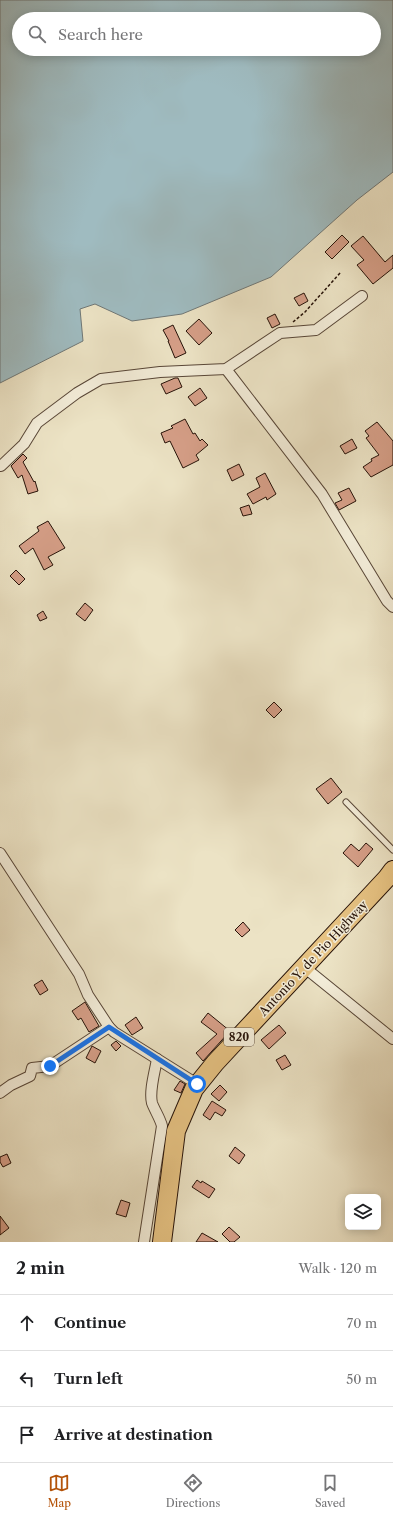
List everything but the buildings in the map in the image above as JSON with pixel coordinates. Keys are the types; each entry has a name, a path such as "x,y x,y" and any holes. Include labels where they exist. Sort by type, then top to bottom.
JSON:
{"highway":[{"name":"Antonio Y. de Pio Highway","path":"162,1242 176,1131 197,1084 393,870"}],"street":[{"path":"0,466 24,444 38,423 77,393 101,379 160,372 226,369 280,333 316,330 362,296"},
{"path":"226,369 322,494 387,601 393,607"},
{"path":"0,853 78,974 88,995 109,1027 197,1084"},
{"path":"304,967 393,1039"},
{"path":"0,1092 30,1076 32,1068 50,1066 109,1027"},
{"path":"144,1242 162,1126 161,1120 152,1102 152,1086 157,1059"}],"lane":[{"path":"346,802 393,850"}],"path":[{"path":"280,333 305,312 340,272"}],"water":[{"path":"0,0 393,0 393,172 357,200 271,277 182,314 132,321 95,304 80,309 83,341 0,383"}],"route":[{"path":"50,1066 109,1027 114,1032 197,1084"}]}
